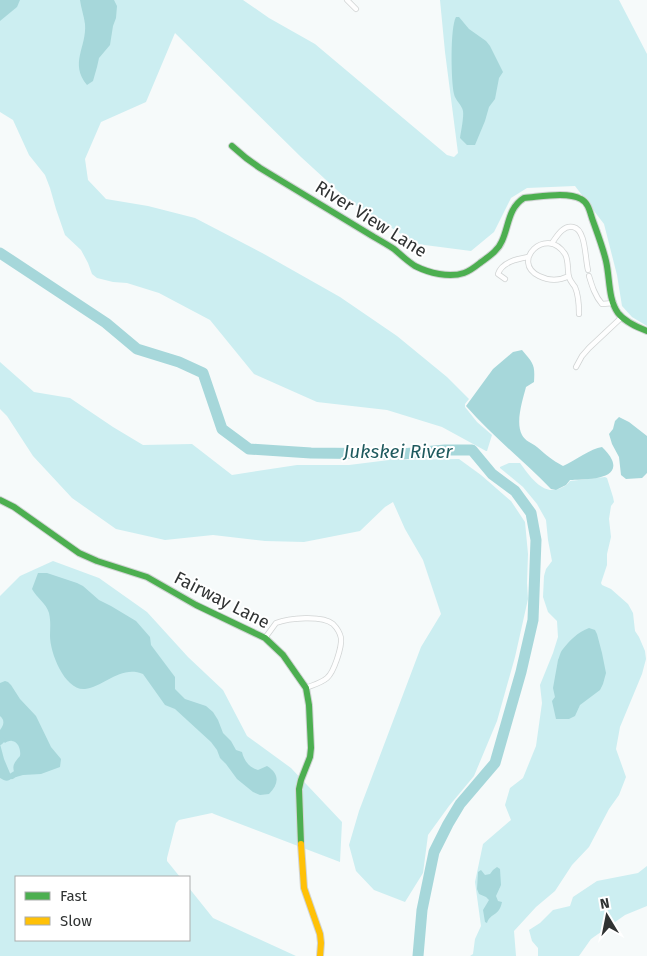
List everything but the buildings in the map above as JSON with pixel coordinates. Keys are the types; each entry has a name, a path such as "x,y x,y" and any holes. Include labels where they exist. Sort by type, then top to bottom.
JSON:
{"street":[{"path":"347,0 356,9"},
{"name":"River View Lane","path":"232,146 255,164 387,244 416,266 427,271 446,274 467,272 498,248 504,237 514,206 520,200 524,198 562,196 578,197 588,206 601,239 614,303 622,317"},
{"path":"552,243 564,229 570,226 576,227 583,238 588,270"},
{"path":"505,279 498,274 499,269 508,263 528,257 537,246 552,243 566,256 569,276 578,294 579,314"},
{"path":"528,257 529,268 537,276 552,280 569,276"},
{"path":"589,276 593,289 602,304 614,303"},
{"path":"576,367 589,348 622,317 647,331"},
{"name":"Fairway Lane","path":"0,500 14,507 79,553 97,561 141,575 196,605 265,638 283,655 306,688 309,705 311,748 299,790 303,879 307,899 322,943 320,956"},
{"path":"265,638 276,622 302,618 323,620 337,628 341,638 340,646 331,673 323,680 306,688"}],"shaded area":[{"path":"0,0 243,0 269,18 315,44 447,155 454,157 458,153 440,0 619,0 647,54 647,326 632,317 622,306 617,275 604,224 575,186 527,188 511,198 494,232 471,251 417,244 349,201 301,157 175,33 146,102 101,122 85,159 88,180 106,199 148,206 195,218 340,297 397,336 447,377 469,399 465,407 477,422 492,435 486,451 442,427 387,410 317,402 254,374 210,320 159,293 127,283 97,278 92,274 81,250 65,235 45,175 29,155 13,120 0,112"},
{"path":"0,0 20,0 17,7 0,21"},
{"path":"80,0 114,0 117,6 110,45 99,58 93,81 87,85 79,69 85,32"},
{"path":"456,17 459,17 469,29 486,41 503,72 499,78 495,99 489,107 475,145 467,145 460,138 463,111 454,94 452,67 452,42"},
{"path":"522,350 533,365 534,372 534,382 526,387 520,411 519,424 523,437 563,466 602,447 612,460 613,467 611,472 599,478 570,480 566,485 556,490 551,489 486,428 466,406 493,369 513,352"},
{"path":"0,362 34,392 70,398 143,445 192,444 232,475 297,465 349,465 389,460 459,459 511,501 525,522 528,554 528,599 515,657 497,721 474,776 428,835 423,873 405,902 374,890 356,871 349,845 359,811 421,647 441,614 423,560 405,529 393,502 385,507 360,531 304,542 265,541 213,535 165,540 116,529 72,498 33,456 7,416 0,409"},
{"path":"619,417 647,436 647,473 642,478 626,479 621,475 619,457 609,434"},
{"path":"509,463 520,463 537,483 548,490 561,488 570,481 607,478 614,502 611,506 609,519 611,537 607,554 607,565 601,583 628,604 633,613 635,631 645,651 646,659 642,674 620,727 616,749 626,777 619,795 609,809 589,847 572,865 555,891 536,907 514,931 516,956 470,956 473,954 475,939 481,926 475,882 483,844 511,820 505,805 510,788 523,778 536,746 542,703 540,685 558,637 557,621 548,612 543,597 544,576 546,569 552,561 546,520 537,504 523,487 500,468"},
{"path":"53,561 99,578 147,612 188,657 223,690 247,736 291,768 342,822 340,862 212,813 179,820 176,823 167,861 179,876 15,876 15,941 190,941 190,889 213,918 296,956 0,956 0,596 20,576"},
{"path":"38,573 47,573 77,583 99,600 136,621 150,637 151,645 175,677 175,689 185,699 206,706 213,712 223,733 236,750 242,752 250,766 258,770 267,766 274,772 277,779 275,787 269,794 260,795 253,792 237,779 220,758 211,742 175,709 165,705 143,674 127,672 85,689 71,684 60,670 53,652 48,609 32,589"},
{"path":"589,628 595,630 602,653 606,673 603,684 600,690 580,705 575,716 569,719 556,719 552,701 555,697 553,688 560,654 574,637"},
{"path":"5,681 11,685 20,699 36,716 51,747 61,759 60,767 41,774 16,777 13,766 20,756 19,747 11,741 5,743 0,738 3,719 0,716 0,683"},
{"path":"0,744 12,778 8,781 0,778"},
{"path":"647,866 647,906 625,915 591,939 579,956 538,956 538,948 532,941 529,930 540,923 553,910 570,906 573,897 597,881 638,873"},
{"path":"497,867 500,869 501,885 496,896 498,901 502,902 499,910 487,923 485,922 483,910 489,900 479,894 477,889 478,872 481,870 485,875 490,874"}],"waterway":[{"name":"Jukskei River","path":"0,253 106,323 137,349 179,362 203,373 222,429 249,449 311,453 402,454 445,450 472,450 492,474 515,491 531,513 536,540 533,620 521,672 495,763 460,804 434,852 422,910 418,956"}],"traffic: fast":[{"path":"232,146 260,168 392,248 415,266 439,274 452,275 466,272 498,248 512,212 524,198 568,195 581,199 589,208 602,246 612,301 618,313 624,319 647,331"},
{"path":"0,500 14,507 79,553 97,561 147,577 196,605 265,638 283,655 306,688 309,705 310,757 299,789 301,844"}],"traffic: slow":[{"path":"301,844 304,888 320,934 320,956"}]}
